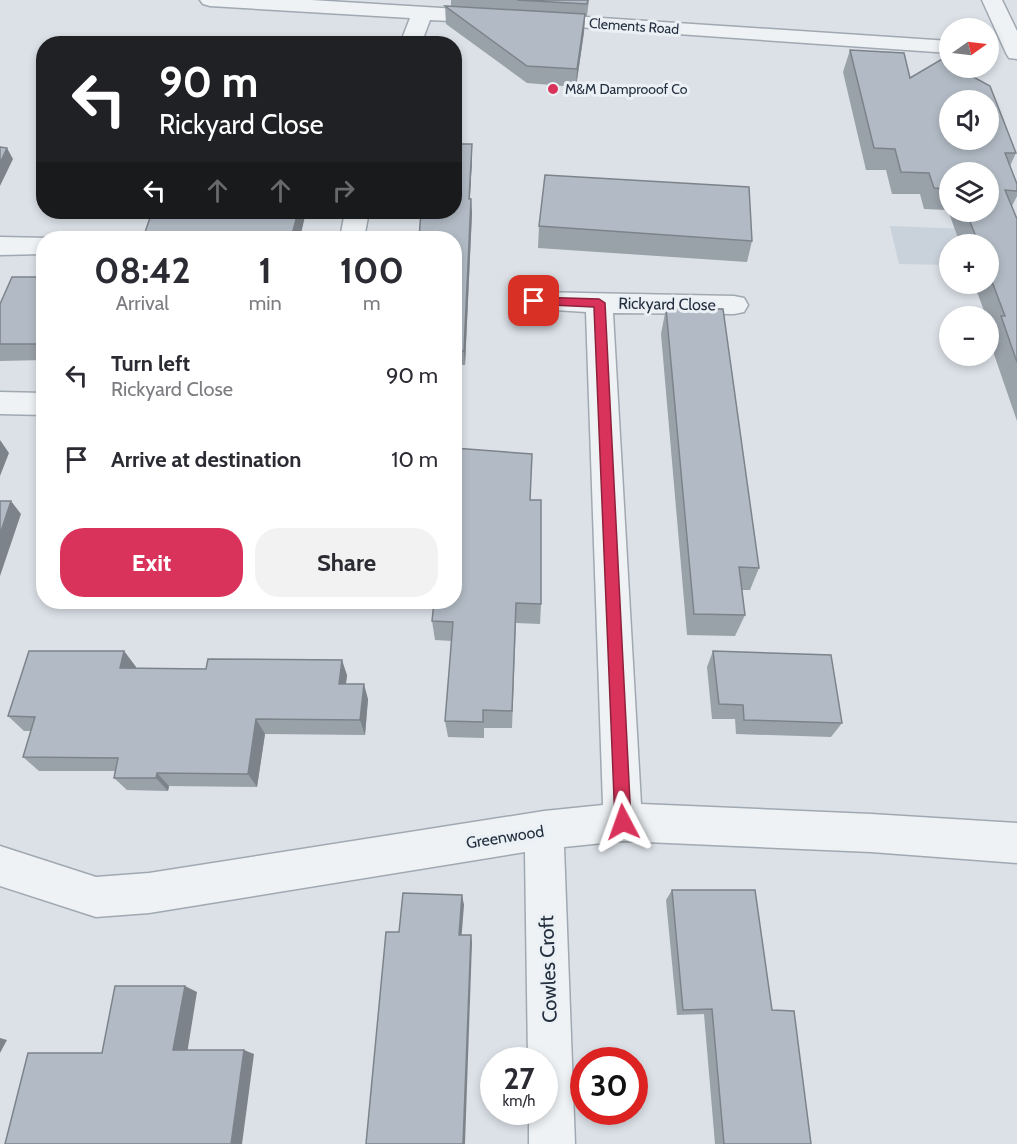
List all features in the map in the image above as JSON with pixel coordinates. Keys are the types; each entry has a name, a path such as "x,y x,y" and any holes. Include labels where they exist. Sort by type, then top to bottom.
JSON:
{"street":[{"name":"Clements Road","path":"210,0 259,1 939,46"},
{"path":"992,0 1017,52 999,51"},
{"path":"413,36 422,13"},
{"path":"0,246 36,245"},
{"name":"Rickyard Close","path":"534,301 734,305"},
{"name":"Rickyard Close","path":"599,303 616,722 623,822"},
{"path":"0,403 36,404"},
{"name":"Greenwood","path":"0,866 96,897 149,893 544,830 623,822 871,833 1017,843"},
{"name":"Cowles Croft","path":"544,830 552,1144"}],"shaded area":[{"path":"890,226 967,229 974,234 939,234 939,265 899,264"}],"building":[{"path":"517,0 588,0 587,4"},
{"path":"445,6 585,14 577,69 527,66"},
{"path":"850,50 904,53 910,78 939,61 939,78 975,78 990,86 992,90 939,90 939,150 999,150 999,109 1016,153 1005,153 1017,184 1017,191 1005,190 1017,219 1017,362 1001,316 1005,316 997,294 999,294 999,234 975,234 970,222 999,222 999,162 939,162 939,188 934,188 929,173 901,172 895,149 874,148"},
{"path":"462,144 472,144 464,351 462,351 462,231 420,231 420,219 462,219"},
{"path":"0,147 7,148 0,163"},
{"path":"545,175 749,187 752,241 539,226"},
{"path":"150,219 296,219 293,231 145,231"},
{"path":"12,277 36,277 36,344 0,344 0,304"},
{"path":"666,308 723,309 759,568 739,567 745,615 694,614"},
{"path":"462,449 532,454 530,500 541,500 541,604 516,603 512,711 483,710 483,722 445,721 453,622 432,621 433,609 462,609"},
{"path":"0,501 11,501 0,534"},
{"path":"29,651 124,651 120,668 206,669 208,659 342,660 339,684 364,684 360,720 256,719 248,774 157,773 156,778 114,778 118,758 23,757 35,717 8,716"},
{"path":"713,651 831,655 842,723 744,720 743,705 719,704"},
{"path":"672,890 755,890 772,1010 794,1011 811,1144 724,1144 712,1009 683,1010"},
{"path":"403,893 462,895 459,935 471,935 463,1144 366,1144 386,932 399,932"},
{"path":"115,986 185,986 173,1050 244,1050 231,1144 5,1144 28,1053 102,1053"}],"place":[{"name":"M&M Damprooof Co","path":"553,89"}],"route":[{"path":"534,301 599,303 617,734 623,822"}]}
